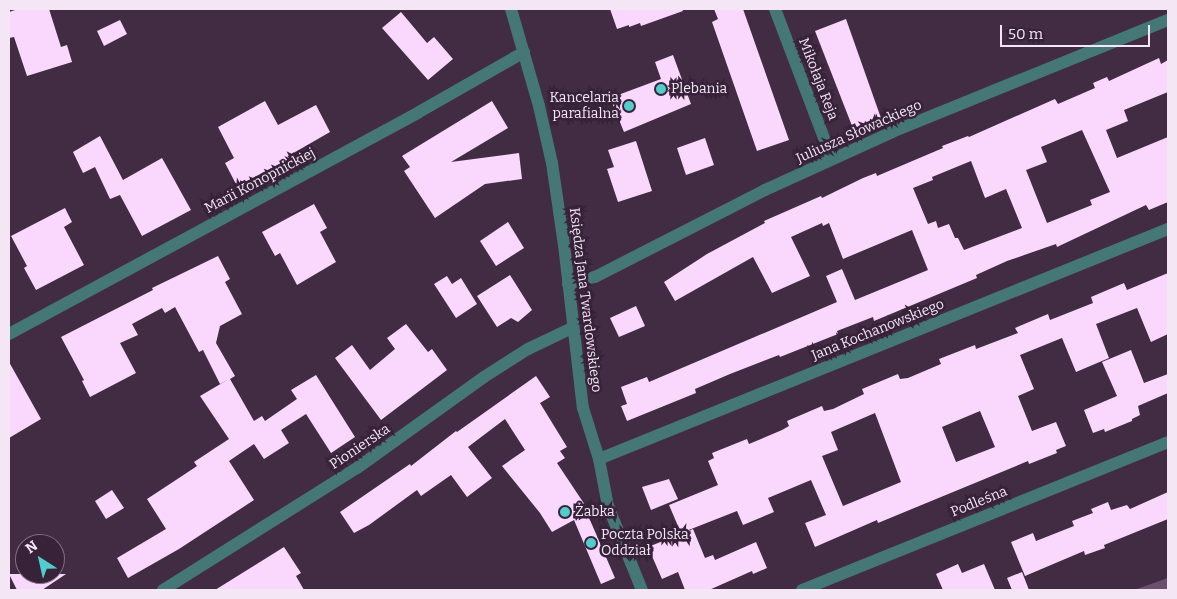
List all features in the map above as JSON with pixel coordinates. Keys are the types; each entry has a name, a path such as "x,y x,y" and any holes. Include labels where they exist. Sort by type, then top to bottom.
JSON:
{"street":[{"name":"Księdza Jana Twardowskiego","path":"511,9 524,52 552,164 583,408 599,459 608,506 642,590"},
{"name":"Mikołaja Reja","path":"775,9 832,159"},
{"name":"Juliusza Słowackiego","path":"568,284 595,277 696,224 832,159 1168,20"},
{"name":"Marii Konopnickiej","path":"9,334 419,112 524,52"},
{"name":"Jana Kochanowskiego","path":"599,459 1168,229"},
{"name":"Pionierska","path":"163,590 357,468 513,358 572,328"},
{"name":"Podleśna","path":"802,590 1168,442"}],"shaded area":[{"path":"1168,578 1168,590 1134,590"}],"building":[{"path":"18,9 49,9 61,47 67,45 72,62 27,76 14,37 9,38 9,12"},
{"path":"610,9 682,9 683,11 641,26 640,23 617,29"},
{"path":"714,9 743,9 789,140 757,151 712,22 718,19"},
{"path":"401,12 427,43 434,37 453,59 428,80 382,28"},
{"path":"846,19 882,121 854,131 815,31"},
{"path":"120,20 127,34 104,46 97,31"},
{"name":"Plebania","path":"673,55 691,104 624,132 610,98 661,79 655,62"},
{"path":"1159,58 1161,64 1168,60 1168,92 1124,110 1128,121 1106,130 1117,158 1168,137 1168,202 1149,210 1146,205 1057,247 1056,244 1007,261 976,275 977,278 874,321 873,317 837,331 838,334 730,374 695,389 696,393 627,421 621,406 627,404 621,387 647,377 649,382 837,302 826,276 842,269 855,300 928,270 912,230 843,259 829,223 823,226 822,223 791,237 810,276 772,293 753,257 675,301 664,282 707,254 765,223 764,221 821,196 822,198 863,178 876,173 877,176 943,148 942,146 969,137 1055,99 1058,104 1095,88 1093,83 1107,77 1109,81","holes":["1082,130 1110,192 1090,200 1092,205 1047,223 1026,170 1047,162 1041,147","971,161 985,198 1006,189 1022,228 964,250 958,238 955,238 949,224 938,228 936,221 928,224 913,188 933,180 932,177"]},
{"path":"265,101 278,125 316,105 330,132 290,155 291,158 237,186 225,163 234,158 218,127"},
{"path":"492,101 508,128 451,162 519,153 522,179 485,184 435,218 404,171 410,167 402,156"},
{"path":"100,136 123,180 162,158 191,210 142,236 120,195 110,199 95,167 83,173 73,152"},
{"path":"705,138 714,165 686,175 677,148"},
{"path":"636,141 652,191 618,202 607,169 614,167 608,150"},
{"path":"314,204 327,228 320,232 336,262 297,285 280,253 275,256 262,232"},
{"path":"65,208 72,222 64,227 84,265 36,290 24,268 27,266 11,236"},
{"path":"508,222 524,248 496,266 480,241"},
{"path":"218,256 230,279 225,282 242,314 220,326 216,343 235,376 230,379 254,421 262,416 265,421 297,399 291,390 316,375 355,437 331,453 306,414 281,430 289,443 264,459 254,444 229,461 254,500 179,549 128,578 117,558 166,529 147,499 197,466 194,462 229,439 200,396 229,379 220,384 203,350 199,352 175,307 165,313 162,308 132,324 138,335 120,343 136,373 90,397 82,381 84,380 61,337 153,290 152,288"},
{"path":"1168,273 1168,334 1151,342 1137,308 1096,324 1109,358 1076,372 1062,338 1020,355 1034,389 1018,396 1032,431 1056,422 1066,446 1056,450 1057,453 1029,464 1028,461 878,523 877,520 815,547 805,523 826,515 811,480 768,498 774,512 743,525 737,511 681,533 669,505 718,485 708,461 714,458 712,453 747,439 749,444 782,430 789,426 787,421 822,406 824,411 833,409 864,394 862,389 898,374 900,379 908,378 941,364 939,359 975,345 976,349 1018,333 1015,328 1048,314 1050,320 1093,303 1091,297 1124,283 1127,290","holes":["980,411 995,447 956,462 942,427","875,413 901,482 843,506 822,456 838,450 831,432"]},
{"path":"510,275 532,310 518,322 511,318 497,327 477,296"},
{"path":"447,276 452,284 461,278 477,304 456,318 434,284"},
{"path":"636,306 645,326 619,337 610,318"},
{"path":"406,324 428,352 432,349 447,370 381,420 335,358 352,345 370,370 395,349 387,338"},
{"path":"1131,350 1144,383 1168,374 1168,393 1138,406 1140,415 1132,419 1132,421 1105,432 1104,429 1093,433 1084,410 1117,396 1102,362"},
{"path":"9,362 41,419 9,438"},
{"path":"536,376 550,397 540,403 567,447 560,451 565,458 557,463 589,511 587,513 615,578 601,584 574,520 552,532 540,513 502,466 525,450 505,419 468,447 492,478 467,497 451,475 421,496 417,490 369,525 354,533 340,512 410,464 411,466 456,431"},
{"path":"669,479 678,499 651,510 642,487"},
{"path":"112,490 124,508 106,519 95,501"},
{"path":"1168,492 1168,519 1104,545 1105,548 1085,555 1084,551 1025,576 1011,542 1033,533 1036,541 1074,526 1072,521 1093,513 1091,509 1108,502 1111,510 1127,505 1130,509"},
{"path":"693,529 705,558 713,555 715,560 756,542 767,568 753,574 752,571 709,590 685,590 678,572 662,579 648,547"},
{"path":"284,547 301,573 296,576 304,590 215,590"},
{"path":"958,564 962,573 984,564 995,590 943,590 936,574"},
{"path":"1022,572 1029,590 1012,590 1007,578"},
{"path":"9,574 15,574 15,584 51,584 42,590 17,590"}],"place":[{"name":"Plebania","path":"661,89"},
{"name":"Kancelaria parafialna","path":"629,106"},
{"name":"Żabka","path":"565,512"},
{"name":"Poczta Polska Oddział","path":"591,543"}]}
